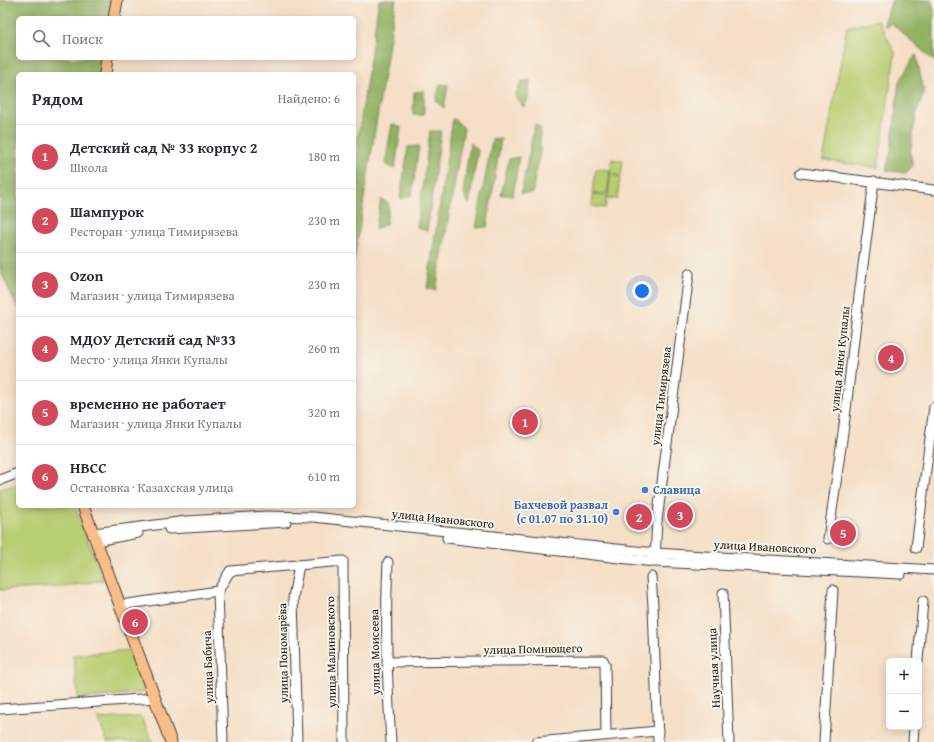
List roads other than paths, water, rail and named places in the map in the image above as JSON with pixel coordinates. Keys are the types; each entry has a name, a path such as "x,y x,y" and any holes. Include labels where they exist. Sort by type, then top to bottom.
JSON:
{"main road":[{"path":"114,16 117,0"},
{"path":"105,72 108,60"},
{"path":"84,508 171,742"}],"street":[{"path":"801,173 934,190"},
{"name":"улица Янки Купалы","path":"828,540 846,418 859,296 874,182"},
{"name":"улица Тимирязева","path":"655,558 657,521 689,274"},
{"path":"916,548 934,407"},
{"path":"0,480 16,474"},
{"name":"улица Ивановского","path":"95,537 105,538 162,529 314,522 655,558 934,575"},
{"name":"улица Ивановского","path":"655,558 934,570"},
{"name":"улица Малиновского","path":"299,565 343,561 344,742"},
{"name":"улица Моисеева","path":"388,562 387,662 391,742"},
{"path":"121,605 218,591 230,571 299,565"},
{"name":"улица Пономарёва","path":"297,742 293,598 299,565"},
{"path":"650,577 653,606 658,742"},
{"path":"824,742 833,590"},
{"name":"улица Бабича","path":"218,591 223,742"},
{"name":"Научная улица","path":"723,593 729,742"},
{"path":"918,658 922,601"},
{"name":"улица Помнющего","path":"387,662 603,660 605,664 606,735"},
{"path":"0,709 155,698"},
{"path":"913,742 914,730"},
{"path":"536,742 658,731"}],"place":[{"name":"МДОУ Детский сад №33","path":"891,358"},
{"name":"Детский сад № 33 корпус 2","path":"525,422"},
{"name":"Славица","path":"645,490"},
{"name":"Бахчевой развал (с 01.07 по 31.10)","path":"616,512"},
{"name":"Ozon","path":"680,515"},
{"name":"Шампурок","path":"639,517"},
{"name":"временно не работает","path":"843,533"},
{"name":"НВСС","path":"135,622"}]}
